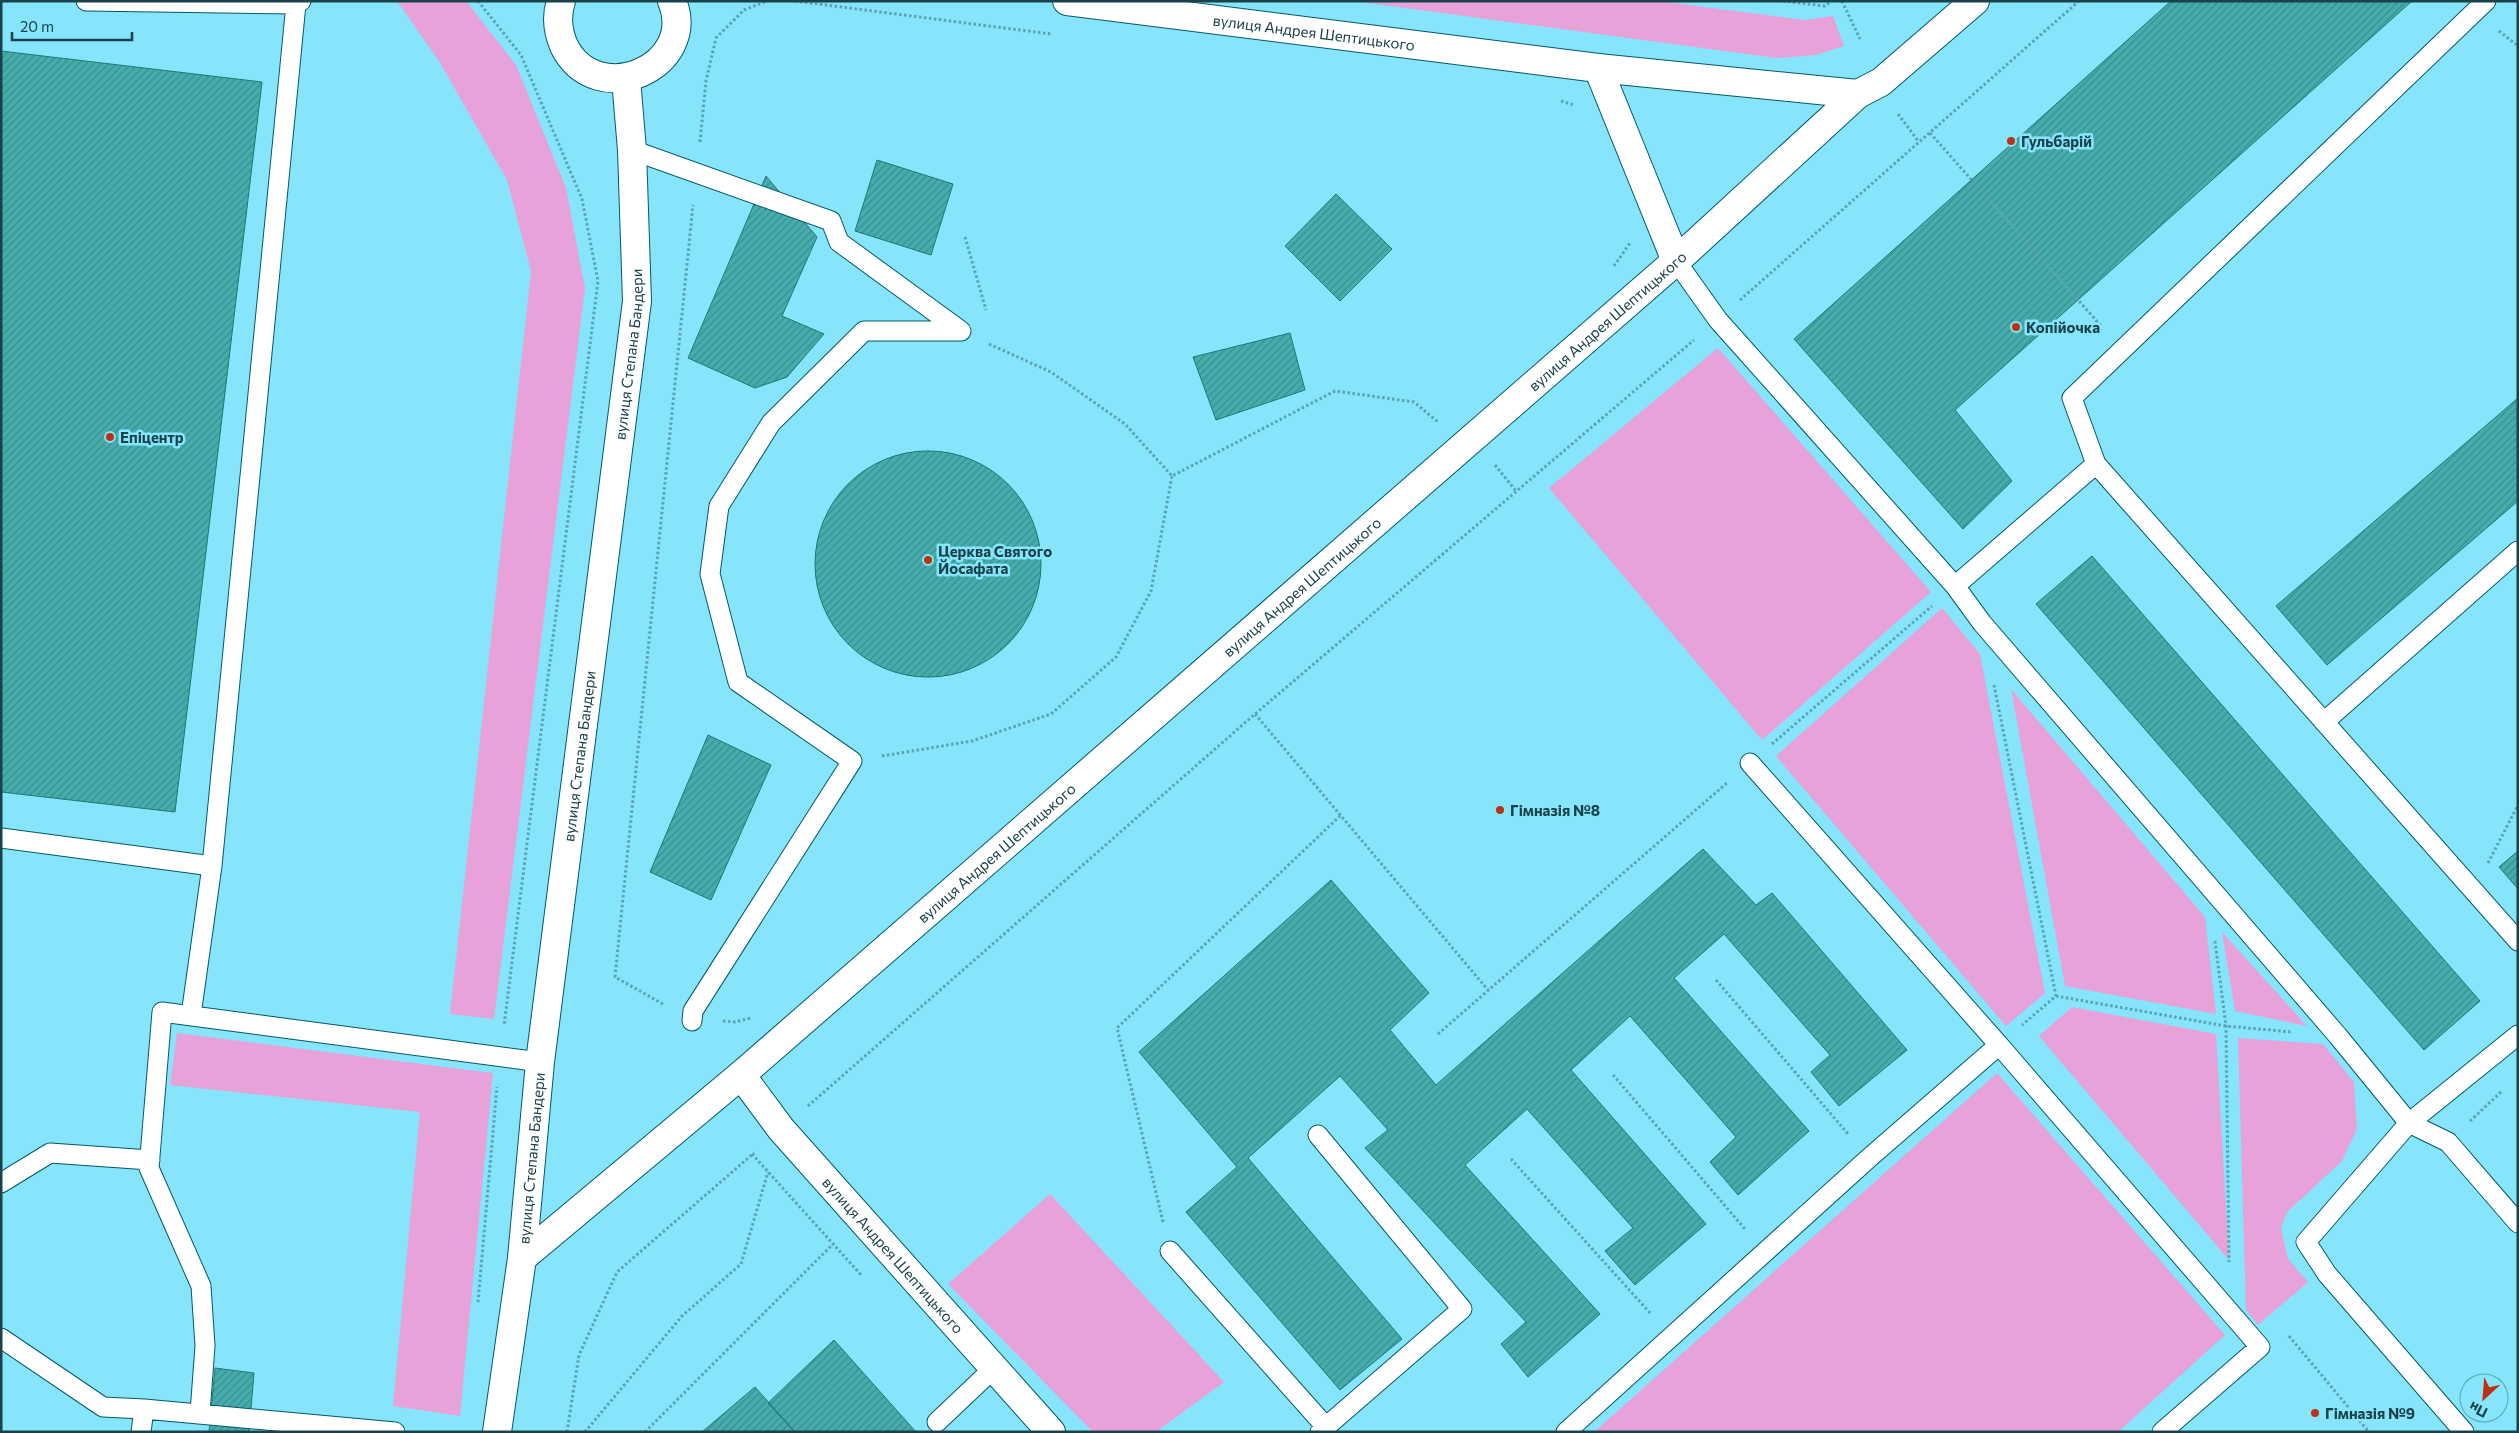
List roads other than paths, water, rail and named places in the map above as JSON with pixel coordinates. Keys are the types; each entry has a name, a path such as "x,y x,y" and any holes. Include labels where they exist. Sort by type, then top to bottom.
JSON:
{"street":[{"path":"562,1 558,24 562,40 569,55 580,66 594,74 609,79 626,79 644,72 660,61 671,45 676,26 672,1"},
{"name":"вулиця Андрея Шептицького","path":"522,1258 740,1075 1676,261 1858,94 1881,82 1975,1"},
{"name":"вулиця Андрея Шептицького","path":"1083,2 1598,68 1858,94"},
{"path":"1598,68 1676,261"},
{"name":"вулиця Степана Бандери","path":"497,1432 522,1258 540,1062 637,301 632,150 626,79"},
{"name":"вулиця Андрея Шептицького","path":"740,1075 781,1130 1050,1432"}],"lane":[{"path":"86,1 299,2 212,866 190,1015"},
{"path":"2486,1 2072,398 2096,464 2518,941"},
{"path":"632,150 831,221 840,242 961,331 864,331 771,423 719,506 710,574 738,682 852,761 693,1011 692,1021"},
{"path":"1676,261 1718,320 1955,586 1982,623 2338,1036 2409,1123 2448,1142 2518,1223"},
{"path":"1955,586 2096,464"},
{"path":"2324,722 2518,551"},
{"path":"1750,764 1999,1045 2260,1347 2162,1432"},
{"path":"1,838 212,866"},
{"path":"200,1413 204,1346 201,1286 149,1168 162,1012 540,1062"},
{"path":"2464,1432 2327,1274 2306,1242 2409,1123 2518,1035"},
{"path":"1566,1432 1869,1158 1999,1045"},
{"path":"1170,1251 1323,1429 1462,1309 1318,1135"},
{"path":"1,1183 50,1153 150,1160"},
{"path":"1,1338 103,1407 200,1413 395,1432"},
{"path":"937,1422 993,1369"},
{"path":"141,1432 144,1409"}],"place":[{"name":"Гульбарій","path":"2011,141"},
{"name":"Копійочка","path":"2016,327"},
{"name":"Епіцентр","path":"110,437"},
{"name":"Церква Святого Йосафата","path":"928,560"},
{"name":"Гімназія №8","path":"1500,810"},
{"name":"Гімназія №9","path":"2315,1413"}]}
